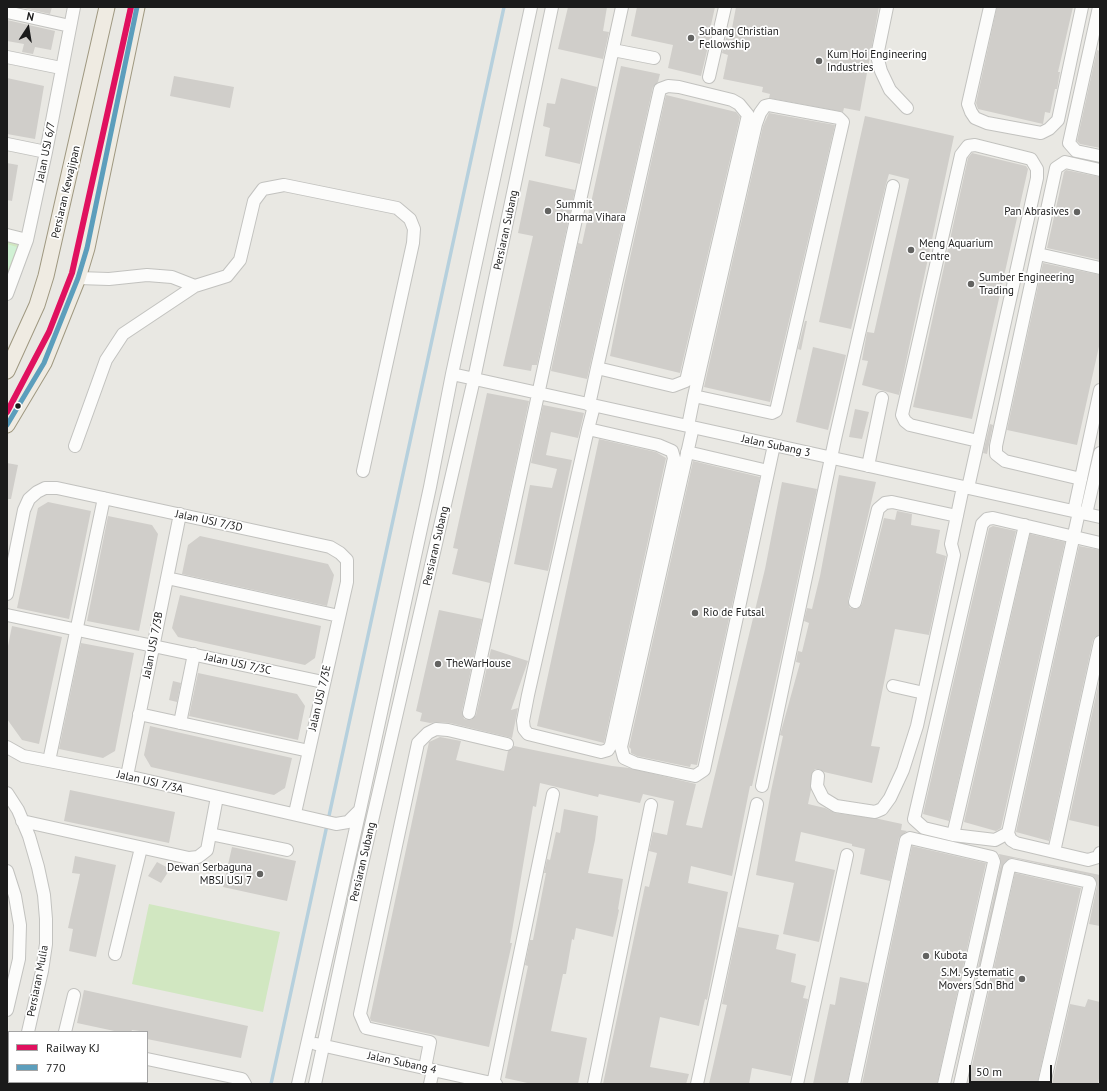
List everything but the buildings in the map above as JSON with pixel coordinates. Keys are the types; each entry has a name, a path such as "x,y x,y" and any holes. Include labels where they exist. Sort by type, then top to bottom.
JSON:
{"main road":[{"name":"Persiaran Kewajipan","path":"7,371 37,306 46,276 107,7"},
{"path":"7,425 44,363 78,278 86,248 137,7"}],"street":[{"name":"Jalan USJ 6/7","path":"7,294 27,240 46,152 74,7"},
{"name":"Persiaran Subang","path":"298,1084 429,495 452,374 531,7"},
{"name":"Persiaran Subang","path":"315,1084 360,873 474,379 552,7"},
{"path":"469,713 540,394 622,7"},
{"path":"709,77 725,7"},
{"path":"887,7 877,56 881,71 890,90 907,108"},
{"path":"990,7 968,104 971,112 975,118 987,124 1041,133 1050,129 1058,120 1082,7"},
{"path":"1099,7 1069,143 1076,151 1100,156"},
{"path":"7,12 70,26"},
{"path":"613,50 654,58"},
{"path":"7,57 61,68"},
{"path":"588,430 658,445 672,451 674,458 611,745 608,750 601,752 528,734 524,729 523,721 588,430 596,368 660,89 668,86 679,87 732,100 739,104 748,115 686,381 673,386 596,368"},
{"path":"694,396 772,413 776,411 843,122 839,118 769,105 765,106 760,113 694,396 687,452 621,747 626,760 695,776 704,770 774,445"},
{"path":"7,144 46,152"},
{"path":"818,776 817,786 823,798 836,806 875,812 882,809 903,770 916,726 954,555 951,544 957,516 978,441 1037,178 1037,169 1031,159 975,145 968,146 961,155 902,415 910,426 978,441"},
{"path":"1081,479 1005,462 996,454 996,446 1056,168 1059,164 1065,162 1100,170"},
{"path":"75,446 106,360 123,334 195,286 227,276 240,260 254,201 263,189 284,185 397,208 410,219 414,229 413,243 363,471"},
{"path":"762,786 831,458 894,186"},
{"path":"7,235 27,240"},
{"path":"1038,254 1100,268"},
{"path":"78,278 109,279 147,275 172,277 195,286"},
{"name":"Jalan Subang 3","path":"452,374 1100,517"},
{"path":"1080,512 1081,479 1100,390"},
{"path":"868,466 882,398"},
{"path":"687,452 768,471"},
{"path":"1100,453 1097,478 1080,512 1072,537 1008,833 1011,840 1016,843 1088,860 1098,857 1100,853"},
{"name":"Jalan USJ 7/3D","path":"7,594 24,510 29,499 37,492 46,488 57,488 330,547 340,553 347,560 347,582"},
{"path":"49,761 104,498"},
{"path":"855,602 878,509 885,503 892,502 957,516"},
{"name":"Jalan USJ 7/3B","path":"127,776 180,514"},
{"path":"1008,833 995,840 954,834 924,828 914,819 922,777 982,524 987,519 993,518 1100,543"},
{"path":"954,834 1025,525"},
{"path":"166,578 339,616"},
{"name":"Jalan USJ 7/3E","path":"295,814 347,582"},
{"name":"Jalan USJ 7/3C","path":"7,615 324,682"},
{"path":"1054,852 1100,642"},
{"path":"180,723 194,654"},
{"path":"893,686 924,693"},
{"path":"139,714 309,750"},
{"path":"430,1084 430,1042 366,1028 360,1014 418,743 428,733 436,729 448,730 507,744"},
{"name":"Jalan USJ 7/3A","path":"7,747 23,756 127,776 311,817 336,824"},
{"name":"Persiaran Mulia","path":"7,793 22,820 38,867 44,894 46,944 42,971 28,1031"},
{"path":"494,1084 553,794"},
{"path":"22,820 141,848 189,858 198,857 207,850 218,797"},
{"path":"697,1084 757,804"},
{"path":"594,1084 651,805"},
{"path":"336,824 348,822 360,810"},
{"path":"336,824 345,831 349,838 349,857"},
{"path":"210,834 287,850"},
{"path":"854,1084 906,840 910,838 992,857 994,862 944,1084"},
{"path":"115,954 141,848"},
{"path":"797,1084 847,855"},
{"path":"960,1084 1009,868 1012,865 1089,882 1090,884 1044,1084"},
{"path":"7,871 15,896 20,925 19,959 7,1010"},
{"path":"65,1031 74,995"},
{"name":"Jalan Subang 4","path":"307,1042 494,1084"},
{"path":"148,1059 242,1079 245,1084"}],"green space":[{"path":"7,238 23,243 7,285"},
{"path":"7,244 17,247 7,272"},
{"path":"149,904 280,932 263,1012 132,984"}],"waterway":[{"path":"271,1084 504,7"}],"rail line":[{"name":"KJ","path":"7,412 49,332 72,273 131,7"}],"transit line":[{"name":"770","path":"7,425 44,363 78,278 87,248 137,7"}],"place":[{"name":"Subang Christian Fellowship","path":"691,38"},
{"name":"Kum Hoi Engineering Industries","path":"819,61"},
{"name":"Summit Dharma Vihara","path":"548,211"},
{"name":"Pan Abrasives","path":"1077,212"},
{"name":"Meng Aquarium Centre","path":"911,250"},
{"name":"Sumber Engineering Trading","path":"971,284"},
{"name":"Rio de Futsal","path":"695,613"},
{"name":"TheWarHouse","path":"438,664"},
{"name":"Dewan Serbaguna MBSJ USJ 7","path":"260,874"},
{"name":"Kubota","path":"926,956"},
{"name":"S.M. Systematic Movers Sdn Bhd","path":"1022,979"}]}
